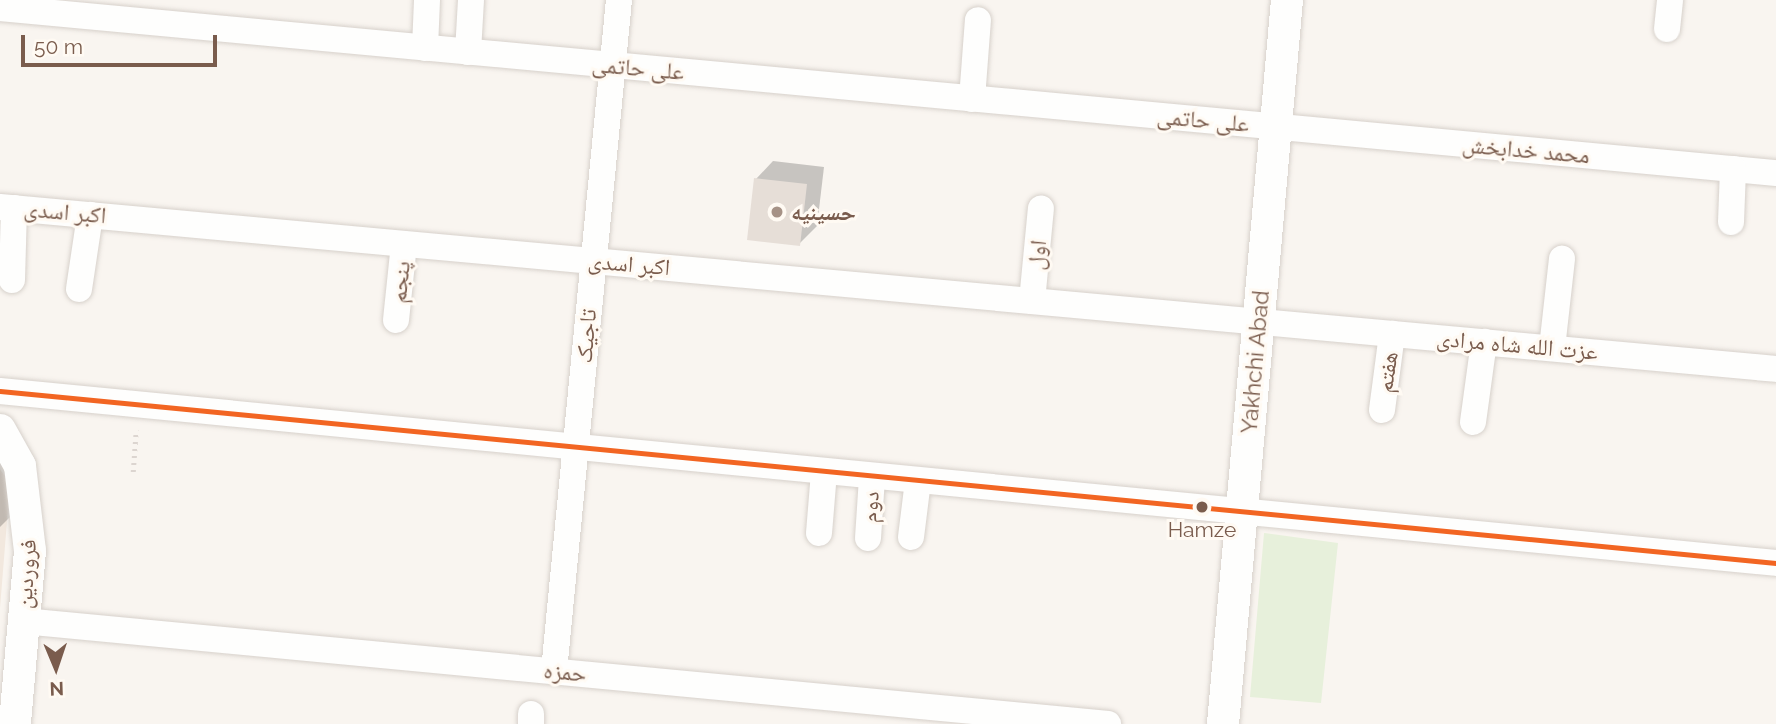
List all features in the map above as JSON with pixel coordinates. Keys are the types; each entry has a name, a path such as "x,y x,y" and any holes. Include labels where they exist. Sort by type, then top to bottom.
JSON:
{"street":[{"path":"425,48 427,0"},
{"path":"468,52 471,0"},
{"name":"تاجیک","path":"554,671 618,0"},
{"name":"Yakhchi Abad","path":"1223,724 1287,0"},
{"path":"1667,29 1670,0"},
{"name":"علی حاتمی","path":"0,8 1276,127"},
{"path":"972,99 978,20"},
{"name":"محمد خدابخش","path":"1276,127 1776,173"},
{"path":"1731,222 1733,169"},
{"path":"7,207 12,280"},
{"name":"اکبر اسدی","path":"7,207 1259,322"},
{"name":"اول","path":"1032,301 1041,208"},
{"path":"79,289 90,215"},
{"name":"پنجم","path":"396,320 404,244"},
{"path":"1552,348 1562,259"},
{"name":"عزت الله شاه مرادی","path":"1259,322 1776,369"},
{"name":"هفتم","path":"1382,410 1392,334"},
{"path":"1473,422 1484,342"},
{"path":"0,391 1776,564"},
{"name":"فروردین","path":"0,430 20,466 27,498 30,551 15,724"},
{"path":"819,533 824,472"},
{"name":"دوم","path":"868,538 872,477"},
{"path":"911,537 918,481"},
{"name":"حمزه","path":"23,621 1108,724"}],"path":[{"path":"133,472 137,404"}],"shaded area":[{"path":"0,469 10,484 0,608"}],"green space":[{"path":"1264,533 1338,543 1321,703 1250,697"}],"building":[{"name":"حسینیه","path":"754,178 807,184 800,246 747,240"}],"transit line":[{"path":"0,391 1776,563"}],"place":[{"name":"حسینیه","path":"777,212"},
{"name":"Hamze","path":"1202,507"}]}
